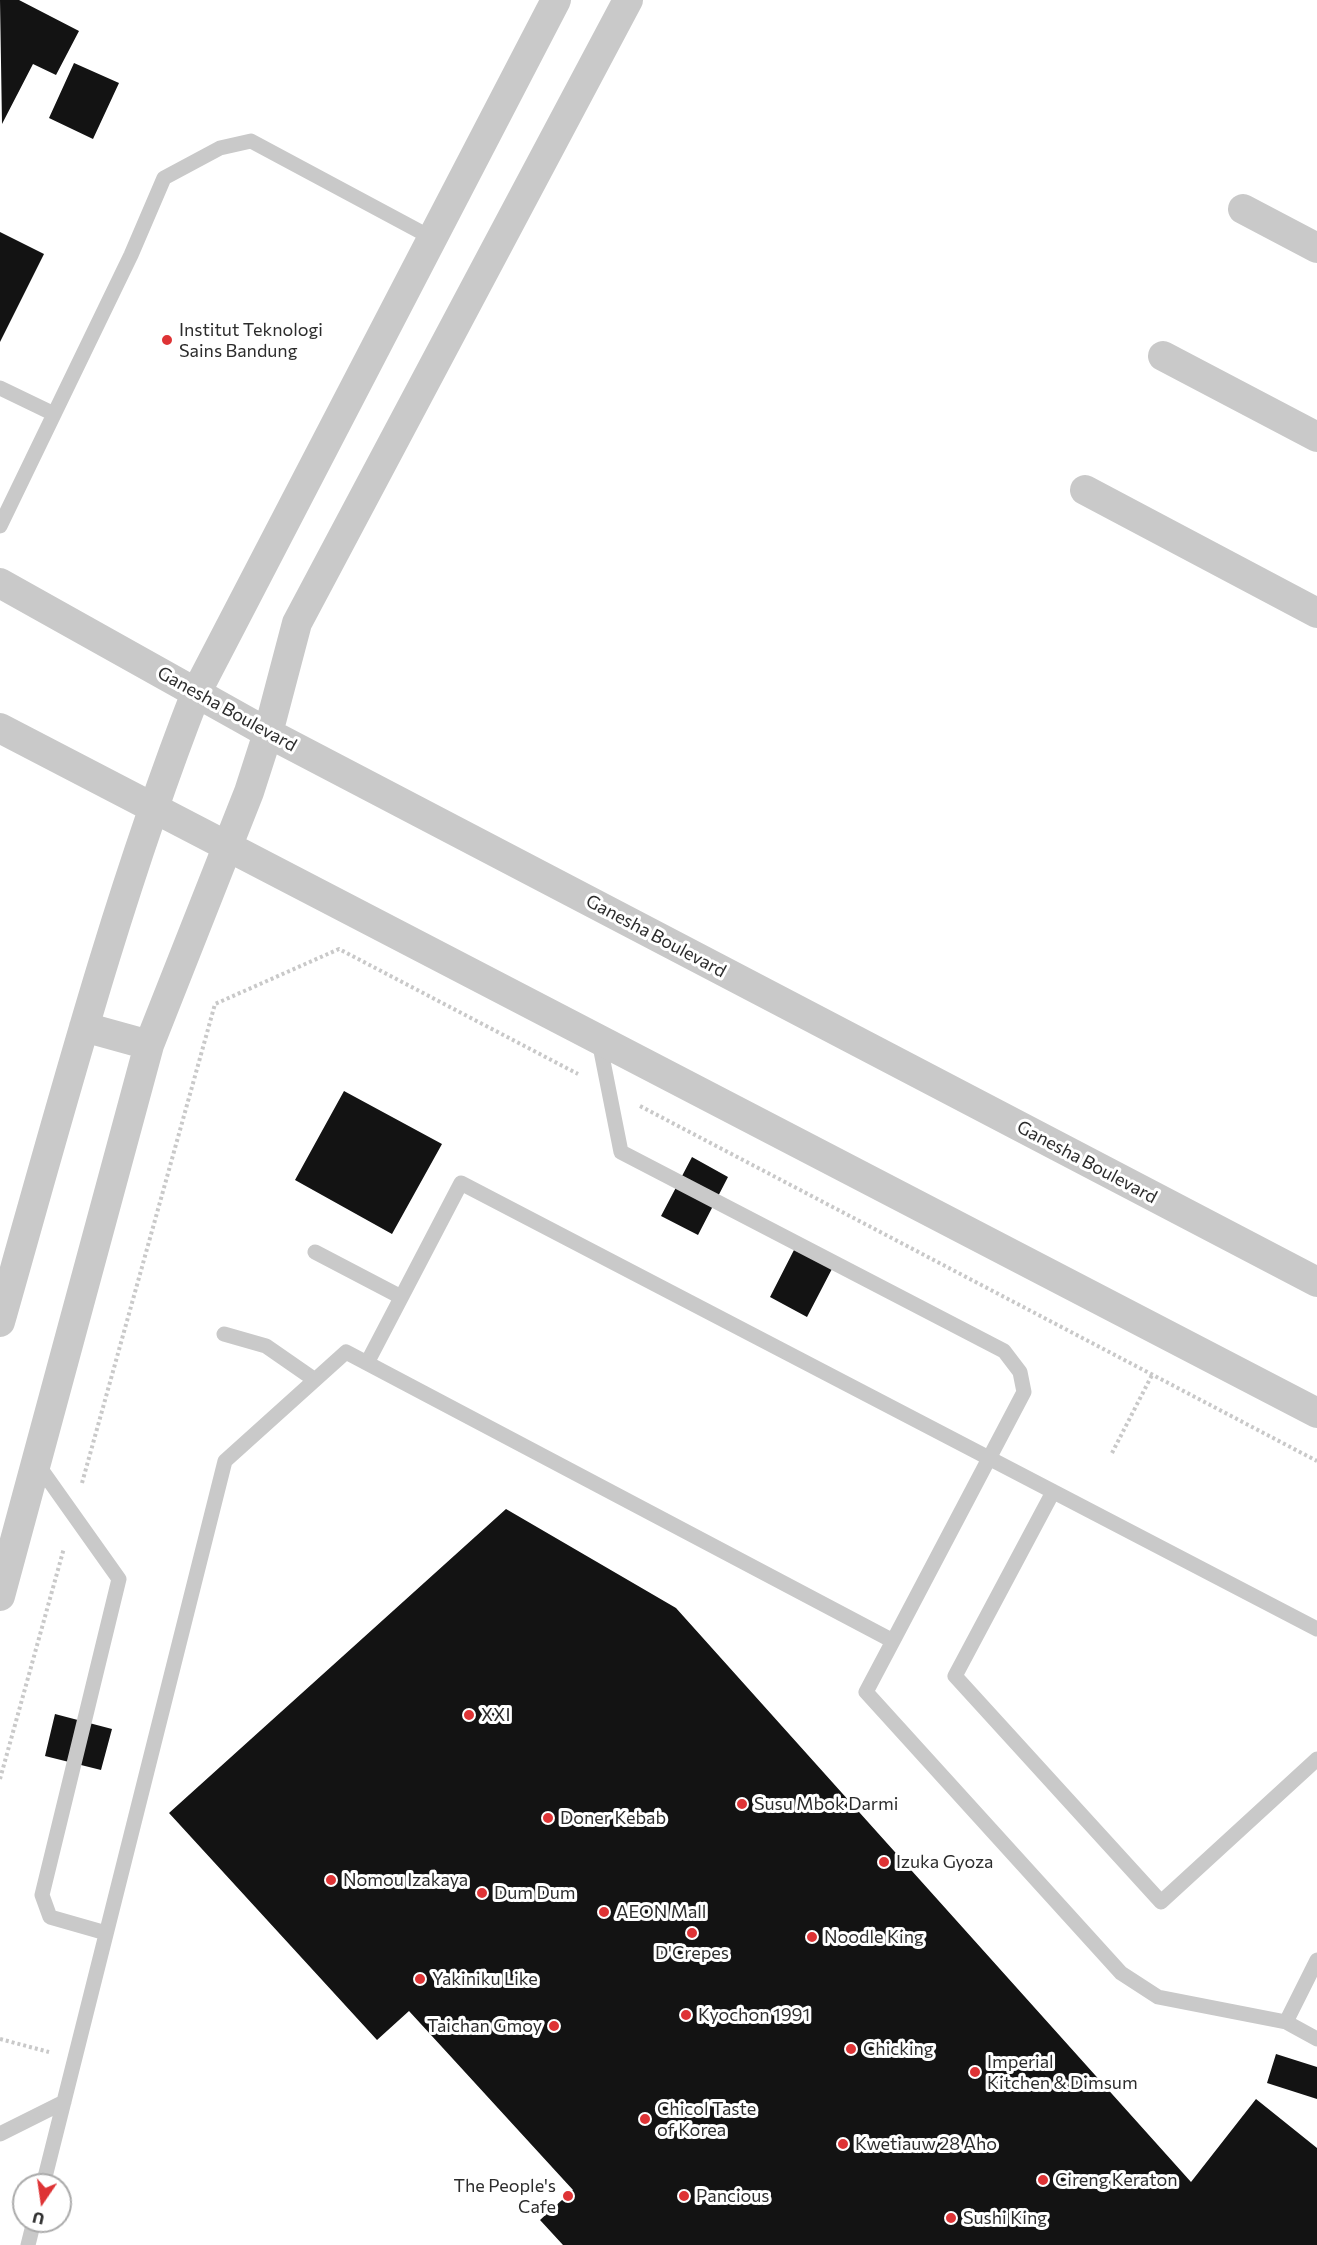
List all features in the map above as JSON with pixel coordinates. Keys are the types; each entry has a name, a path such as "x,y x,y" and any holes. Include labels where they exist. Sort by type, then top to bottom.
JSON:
{"street":[{"path":"0,1322 84,1027 152,808 196,693 556,0"},
{"path":"0,1596 149,1045 227,847 268,733 297,623 628,0"},
{"path":"1243,209 1317,248"},
{"path":"1163,356 1317,437"},
{"path":"1085,490 1317,613"},
{"name":"Ganesha Boulevard","path":"0,583 268,733 1317,1282"},
{"path":"0,728 1317,1413"},
{"path":"84,1027 149,1045"}],"lane":[{"path":"0,526 130,255 164,178 220,148 251,141 432,238"},
{"path":"0,387 54,414"},
{"path":"599,1041 621,1152 1004,1351 1020,1372 1024,1392 866,1692 1120,1973 1158,1997 1286,2022 1317,2039"},
{"path":"367,1363 461,1183 1317,1629"},
{"path":"315,1252 401,1297"},
{"path":"224,1334 266,1346 315,1380"},
{"path":"46,2173 225,1461 346,1352 893,1641"},
{"path":"36,1461 119,1579 42,1895 50,1917 106,1933"},
{"path":"1053,1492 955,1676 1161,1902 1317,1759"},
{"path":"1286,2022 1317,1960"},
{"path":"0,2134 64,2102"}],"path":[{"path":"0,1779 216,1004 339,949 1317,1461"},
{"path":"1112,1453 1152,1375"},
{"path":"0,2039 74,2059"}],"building":[{"path":"0,0 19,0 79,31 56,75 33,64 2,124"},
{"path":"74,63 119,83 93,139 49,118"},
{"path":"0,232 44,254 0,342"},
{"path":"344,1091 442,1144 392,1234 295,1180"},
{"path":"692,1157 728,1177 698,1235 661,1216"},
{"path":"795,1248 833,1267 807,1317 770,1297"},
{"name":"AEON Mall","path":"506,1509 676,1608 1191,2182 1256,2099 1317,2148 1317,2245 563,2245 540,2220 573,2190 409,2011 377,2040 169,1813"},
{"path":"55,1714 112,1729 101,1770 45,1756"},
{"path":"1276,2054 1317,2067 1317,2099 1267,2083"}],"place":[{"name":"Institut Teknologi Sains Bandung","path":"167,340"},
{"name":"XXI","path":"469,1715"},
{"name":"Susu Mbok Darmi","path":"742,1804"},
{"name":"Doner Kebab","path":"548,1818"},
{"name":"Izuka Gyoza","path":"884,1862"},
{"name":"Nomou Izakaya","path":"331,1880"},
{"name":"Dum Dum","path":"482,1893"},
{"name":"AEON Mall","path":"604,1912"},
{"name":"D'Crepes","path":"692,1933"},
{"name":"Noodle King","path":"812,1937"},
{"name":"Yakiniku Like","path":"420,1979"},
{"name":"Kyochon 1991","path":"686,2015"},
{"name":"Taichan Gmoy","path":"554,2026"},
{"name":"Chicking","path":"851,2049"},
{"name":"Imperial Kitchen & Dimsum","path":"975,2072"},
{"name":"Chicol Taste of Korea","path":"645,2119"},
{"name":"Kwetiauw 28 Aho","path":"843,2144"},
{"name":"Cireng Keraton","path":"1043,2180"},
{"name":"The People's Cafe","path":"568,2196"},
{"name":"Pancious","path":"684,2196"},
{"name":"Sushi King","path":"951,2218"}]}
